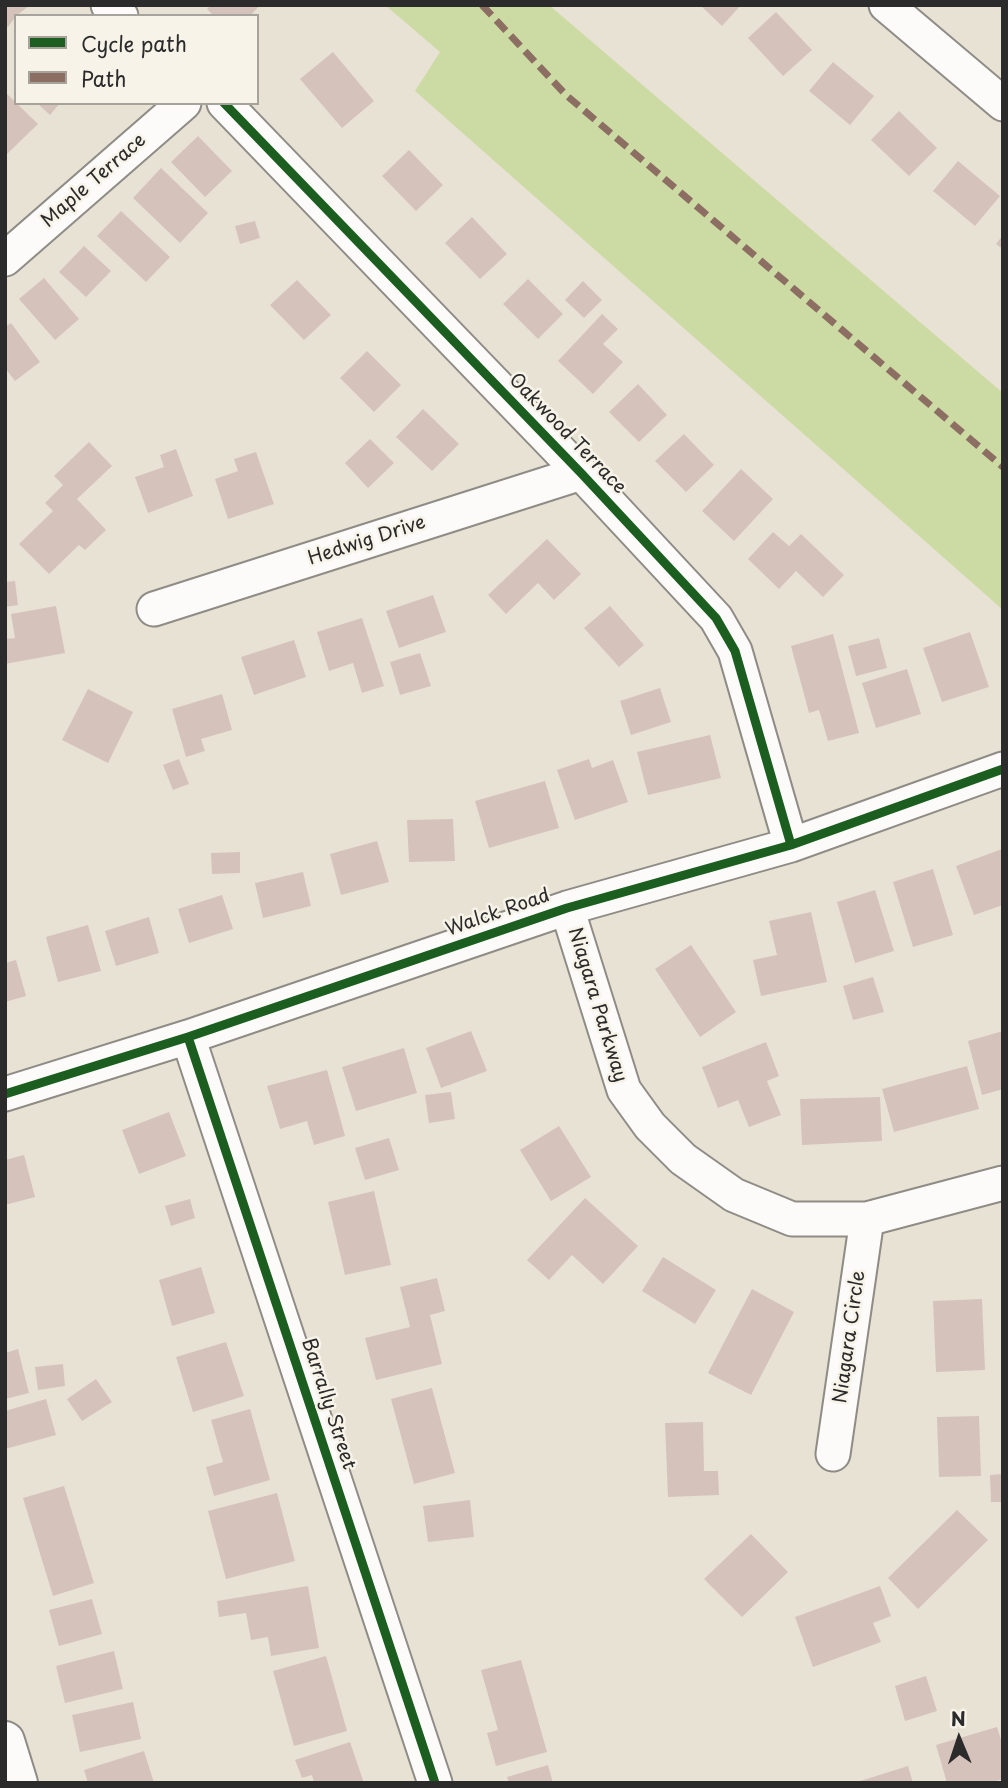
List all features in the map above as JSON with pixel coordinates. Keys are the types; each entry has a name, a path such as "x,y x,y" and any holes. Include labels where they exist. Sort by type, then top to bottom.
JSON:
{"street":[{"path":"886,5 1003,104"},
{"name":"Maple Terrace","path":"5,259 182,105"},
{"name":"Oakwood Terrace","path":"225,105 581,473 716,618 736,652 791,845"},
{"name":"Hedwig Drive","path":"154,609 581,473"},
{"name":"Walck Road","path":"5,1094 188,1037 567,908 791,845 1003,769"},
{"name":"Niagara Parkway","path":"567,908 624,1090 650,1126 683,1158 734,1195 792,1219 867,1219 1003,1183"},
{"name":"Barrally Street","path":"188,1037 435,1783"},
{"name":"Niagara Circle","path":"833,1454 867,1219"},
{"path":"5,1741 18,1783"}],"green space":[{"path":"385,5 549,5 1003,393 1003,610 415,91 440,52"}],"building":[{"path":"5,5 30,5 19,14 14,14 8,27 5,24"},
{"path":"211,5 260,5 252,14 212,14 207,9"},
{"path":"700,5 741,5 722,26"},
{"path":"776,12 812,50 783,76 748,38"},
{"path":"333,52 374,101 342,128 300,79"},
{"path":"833,62 874,96 850,125 809,91"},
{"path":"5,92 14,101 14,105 18,105 38,124 5,156"},
{"path":"39,105 58,105 50,115"},
{"path":"899,111 937,148 909,176 871,140"},
{"path":"198,136 232,171 205,197 171,162"},
{"path":"409,150 443,185 416,211 382,176"},
{"path":"958,161 1000,196 975,226 933,191"},
{"path":"161,168 208,213 180,243 133,198"},
{"path":"121,211 170,257 146,282 97,236"},
{"path":"472,217 507,254 480,279 445,243"},
{"path":"255,221 260,238 240,244 235,226"},
{"path":"1003,235 1003,249 996,244"},
{"path":"84,246 111,271 86,297 59,272"},
{"path":"44,278 79,319 55,340 19,299"},
{"path":"528,279 563,314 538,339 503,304"},
{"path":"297,280 331,315 304,340 270,305"},
{"path":"583,281 602,300 584,318 565,300"},
{"path":"602,314 618,329 603,344 623,362 593,394 558,361"},
{"path":"11,323 40,362 15,381 5,368 5,327"},
{"path":"367,351 401,385 374,412 340,378"},
{"path":"638,384 667,415 639,442 609,412"},
{"path":"423,409 459,444 432,471 396,437"},
{"path":"684,434 714,465 686,492 655,461"},
{"path":"370,439 394,463 368,488 345,463"},
{"path":"89,442 112,466 77,499 106,530 85,550 79,545 49,574 19,544 53,511 45,503 63,485 54,476"},
{"path":"176,449 193,496 148,513 135,477 164,467 160,455"},
{"path":"256,452 274,504 228,519 215,479 238,471 234,459"},
{"path":"741,469 773,499 734,541 702,511"},
{"path":"773,532 789,546 801,534 844,575 823,597 796,571 779,589 748,559"},
{"path":"547,539 581,574 554,600 538,583 506,614 488,595"},
{"path":"15,581 18,605 5,607 5,582"},
{"path":"433,595 446,632 399,648 386,611"},
{"path":"56,606 65,653 5,664 5,639 15,638 11,614"},
{"path":"610,606 644,645 619,667 584,628"},
{"path":"362,618 384,686 362,693 353,663 329,671 317,632"},
{"path":"970,632 989,687 942,702 923,648"},
{"path":"833,634 859,733 828,741 819,710 809,713 791,646"},
{"path":"879,638 887,668 856,676 848,646"},
{"path":"294,640 306,677 254,695 241,657"},
{"path":"420,653 431,686 400,695 390,662"},
{"path":"907,669 921,714 876,728 862,683"},
{"path":"660,688 671,722 631,735 620,701"},
{"path":"88,689 133,712 108,763 62,740"},
{"path":"222,694 232,730 201,739 205,751 186,757 172,709"},
{"path":"710,735 721,778 648,795 637,752"},
{"path":"179,759 189,784 173,790 163,765"},
{"path":"589,759 592,768 613,760 628,802 575,820 557,770"},
{"path":"545,781 559,828 489,848 475,801"},
{"path":"453,819 455,861 409,862 407,820"},
{"path":"377,841 389,882 341,895 330,854"},
{"path":"1002,849 1003,905 974,915 956,866"},
{"path":"240,852 240,873 212,874 211,853"},
{"path":"933,869 953,935 913,947 893,882"},
{"path":"303,872 311,906 263,918 255,883"},
{"path":"875,890 894,951 855,963 837,902"},
{"path":"222,895 233,929 189,943 178,909"},
{"path":"811,912 827,982 761,996 753,960 777,955 769,921"},
{"path":"149,917 159,953 116,966 105,931"},
{"path":"88,925 101,971 58,982 46,937"},
{"path":"691,945 736,1012 700,1037 655,969"},
{"path":"16,960 26,996 5,1002 5,963"},
{"path":"873,977 884,1012 853,1020 843,986"},
{"path":"471,1031 487,1071 441,1088 426,1048"},
{"path":"1003,1031 1003,1089 982,1095 968,1041"},
{"path":"766,1042 779,1076 767,1081 781,1115 749,1127 738,1100 718,1108 702,1067"},
{"path":"404,1048 417,1093 356,1111 342,1067"},
{"path":"967,1066 979,1109 894,1132 882,1089"},
{"path":"327,1070 345,1136 314,1145 307,1121 280,1129 267,1086"},
{"path":"451,1092 455,1119 429,1123 425,1095"},
{"path":"880,1097 882,1141 802,1145 800,1099"},
{"path":"169,1112 186,1156 139,1174 122,1130"},
{"path":"559,1126 591,1177 551,1201 520,1150"},
{"path":"389,1138 399,1170 365,1180 355,1148"},
{"path":"24,1155 35,1197 5,1205 5,1160"},
{"path":"374,1191 391,1265 345,1275 328,1202"},
{"path":"585,1198 638,1246 603,1284 572,1255 549,1280 527,1260"},
{"path":"190,1199 195,1218 171,1226 165,1206"},
{"path":"663,1257 716,1290 695,1324 642,1291"},
{"path":"201,1267 215,1313 172,1326 159,1280"},
{"path":"437,1278 445,1311 430,1315 442,1364 376,1380 365,1338 410,1327 400,1287"},
{"path":"752,1289 794,1312 751,1395 708,1373"},
{"path":"982,1299 985,1370 936,1372 933,1301"},
{"path":"226,1342 244,1396 193,1412 176,1357"},
{"path":"18,1349 29,1393 5,1399 5,1353"},
{"path":"63,1364 65,1386 38,1390 35,1367"},
{"path":"96,1379 112,1402 82,1421 67,1399"},
{"path":"432,1388 455,1473 414,1484 391,1399"},
{"path":"46,1399 56,1435 5,1449 5,1411"},
{"path":"250,1409 270,1480 214,1496 206,1467 223,1462 211,1420"},
{"path":"979,1416 981,1476 939,1477 937,1417"},
{"path":"703,1422 704,1471 718,1471 719,1495 668,1497 665,1423"},
{"path":"1003,1474 1003,1502 991,1502 990,1475"},
{"path":"64,1486 94,1583 53,1596 23,1498"},
{"path":"277,1493 295,1561 226,1579 208,1511"},
{"path":"470,1500 474,1537 428,1542 423,1506"},
{"path":"957,1510 988,1540 918,1609 888,1578"},
{"path":"751,1534 788,1572 742,1617 704,1579"},
{"path":"308,1586 319,1648 271,1656 268,1637 251,1640 246,1613 219,1617 217,1601"},
{"path":"880,1586 891,1616 873,1623 881,1642 813,1667 795,1617"},
{"path":"92,1599 102,1634 59,1646 49,1610"},
{"path":"114,1651 123,1689 65,1703 56,1666"},
{"path":"326,1656 347,1731 294,1746 273,1671"},
{"path":"521,1660 547,1752 496,1766 487,1733 498,1730 481,1670"},
{"path":"926,1676 937,1711 905,1721 895,1686"},
{"path":"133,1702 141,1739 80,1752 72,1715"},
{"path":"997,1727 1003,1746 1003,1779 989,1783 947,1783 936,1745"},
{"path":"350,1742 364,1783 314,1783 312,1775 302,1778 295,1760"},
{"path":"144,1751 154,1783 88,1783 84,1770"},
{"path":"548,1765 553,1783 509,1783 507,1777"},
{"path":"908,1766 913,1783 857,1783 857,1782"}],"marked path":[{"path":"482,5 566,95 1003,467"}],"cycle path":[{"path":"226,105 581,473 716,618 735,651 791,845"},
{"path":"5,1094 188,1037 567,908 791,845 1003,769"},
{"path":"188,1037 435,1783"}]}
